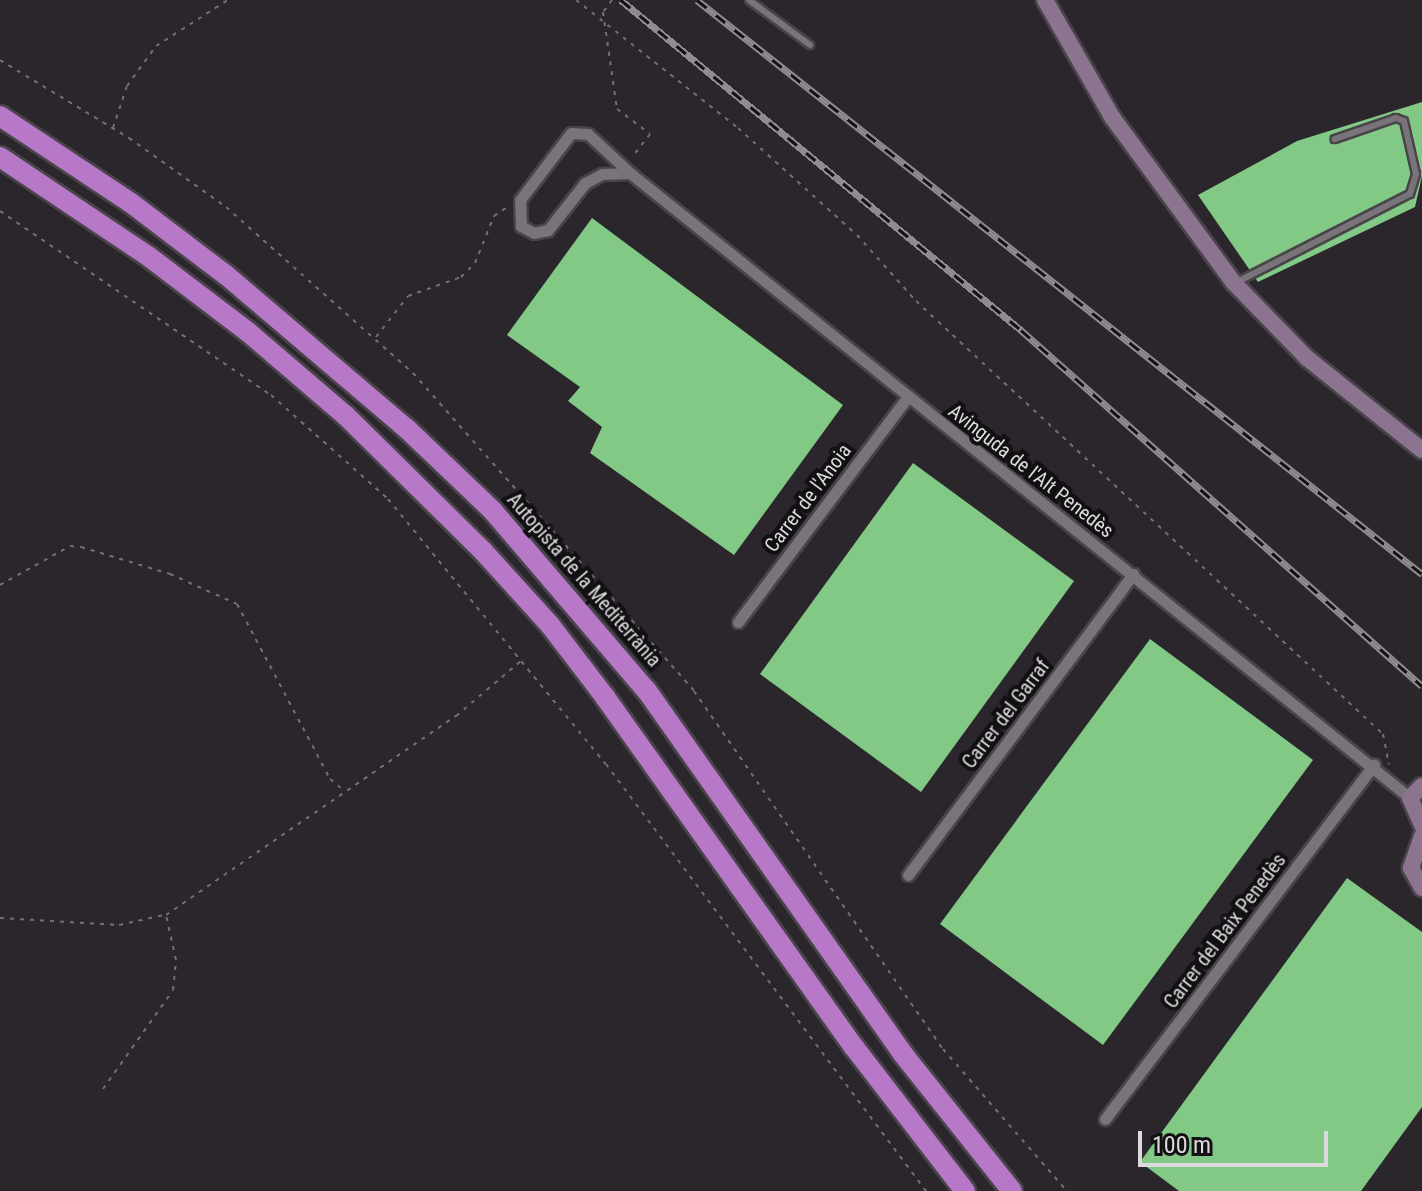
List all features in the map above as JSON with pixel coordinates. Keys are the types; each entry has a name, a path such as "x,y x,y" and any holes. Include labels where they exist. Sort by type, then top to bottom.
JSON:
{"highway":[{"name":"Autopista de la Mediterrània","path":"0,116 95,178 226,275 407,429 493,511 647,691 903,1054 1012,1191"},
{"path":"0,157 115,233 248,332 346,416 482,550 550,625 605,697 846,1036 965,1191"}],"main road":[{"path":"1045,0 1112,117 1234,283 1269,323 1422,450"},
{"path":"1339,384 1422,437"},
{"path":"1416,792 1422,825"},
{"path":"1422,836 1414,848 1411,868 1422,888"}],"street":[{"name":"Avinguda de l'Alt Penedès","path":"520,200 571,133 588,134 627,170 1392,782 1416,792"},
{"path":"520,200 521,226 534,233 548,230 585,183 602,174 627,170"},
{"name":"Carrer de l'Anoia","path":"738,622 908,396"},
{"name":"Carrer del Garraf","path":"908,875 1133,574"},
{"name":"Carrer del Baix Penedès","path":"1105,1119 1374,765"}],"lane":[{"path":"749,0 810,45"},
{"path":"1234,283 1410,194 1416,174 1404,121 1396,118 1335,139"}],"path":[{"path":"113,129 127,86 156,46 228,0"},
{"path":"576,0 738,128 857,235 916,301 1383,734 1392,782"},
{"path":"612,0 603,12 617,109 650,134 627,170"},
{"path":"375,338 408,296 461,277 475,263 494,216 520,200"},
{"path":"0,211 271,395 360,470 523,660 926,1191"},
{"path":"0,585 70,546 170,574 237,604 330,779 343,790"},
{"path":"0,918 119,925 166,915 343,790 456,716 523,660"},
{"path":"103,1089 173,990 176,960 166,915"}],"building":[{"path":"1422,102 1422,176 1415,207 1258,282 1198,195 1297,141"},
{"path":"592,218 843,405 734,555 590,453 602,427 568,401 580,387 507,335"},
{"path":"913,463 1074,581 921,792 760,674"},
{"path":"1150,639 1313,760 1103,1045 940,924"},
{"path":"1347,878 1422,932 1422,1107 1361,1191 1179,1191 1140,1162"}],"railway":[{"path":"621,0 1021,330 1422,686"},
{"path":"697,0 1422,574"}]}
